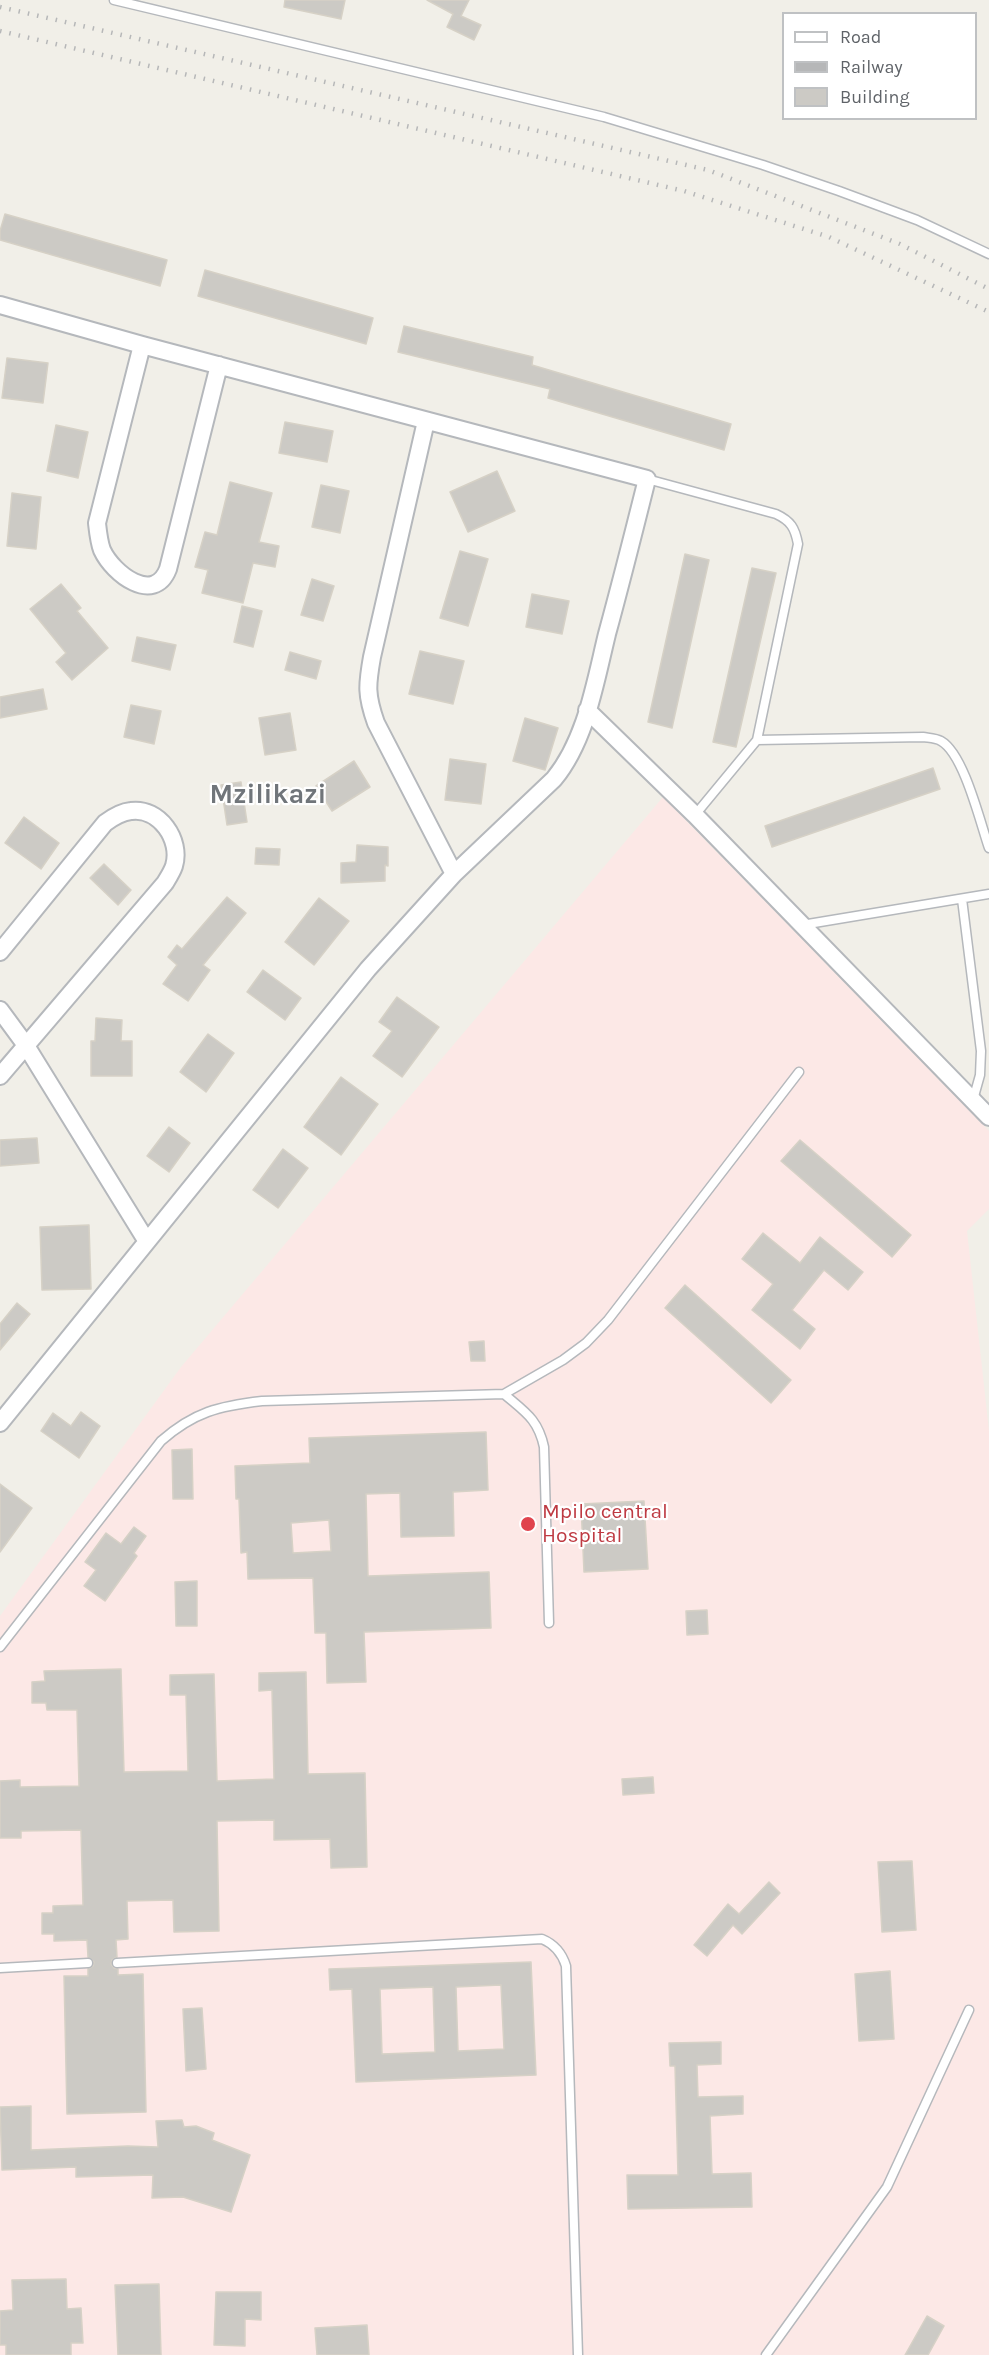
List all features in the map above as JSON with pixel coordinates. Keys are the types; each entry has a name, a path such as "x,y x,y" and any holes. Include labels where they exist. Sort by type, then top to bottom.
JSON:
{"street":[{"path":"0,305 647,479 587,710 572,753 554,779 454,874 368,969 146,1240 0,1423"},
{"path":"142,345 97,523 103,551 110,561 127,578 142,585 152,586 159,583 168,569 219,365"},
{"path":"426,420 372,657 368,681 368,701 376,723 454,874"},
{"path":"587,710 695,815 989,1117"},
{"path":"0,952 105,823 115,815 131,810 148,812 161,822 171,835 175,850 174,865 165,883 0,1076"},
{"path":"0,1010 25,1044 146,1240"}],"lane":[{"path":"114,0 614,119 839,191 917,220 989,254"},
{"path":"647,479 788,519 795,529 798,544 757,740 695,815"},
{"path":"757,740 923,737 940,740 952,750 960,764 989,848"},
{"path":"802,925 989,894"},
{"path":"962,899 981,1051 980,1076 973,1101"},
{"path":"0,1647 161,1441 181,1424 201,1413 228,1405 262,1401 504,1394 563,1360 586,1343 608,1320 799,1072"},
{"path":"504,1394 533,1418 541,1430 544,1447 549,1623"},
{"path":"117,1963 542,1939 551,1943 563,1957 566,1966 578,2355"},
{"path":"0,1968 88,1963"},
{"path":"766,2355 887,2187 969,2010"}],"shaded area":[{"name":"Mpilo central Hospital","path":"663,797 989,1131 989,1209 967,1231 989,1431 989,2355 0,2355 0,1616 181,1367"}],"building":[{"path":"285,0 345,0 341,19 284,7"},
{"path":"427,0 469,0 461,16 481,25 474,40 447,27 453,14"},
{"path":"5,214 167,260 160,286 0,240"},
{"path":"205,270 373,318 366,344 198,296"},
{"path":"404,326 533,357 532,365 731,424 724,450 548,398 550,389 398,352"},
{"path":"7,358 48,363 43,403 2,398"},
{"path":"285,422 333,431 327,462 279,453"},
{"path":"56,425 88,432 78,478 47,471"},
{"path":"497,471 515,511 468,532 450,492"},
{"path":"230,482 272,493 259,542 279,546 275,567 253,563 243,603 202,593 208,570 195,567 205,532 217,535"},
{"path":"321,485 349,491 340,533 312,527"},
{"path":"12,493 41,497 36,549 7,546"},
{"path":"460,551 488,559 468,626 440,618"},
{"path":"685,554 709,560 672,728 648,722"},
{"path":"752,568 776,573 736,747 713,742"},
{"path":"312,579 334,586 323,621 301,615"},
{"path":"61,584 81,608 77,611 108,648 72,680 56,662 66,653 30,609"},
{"path":"532,594 569,601 562,634 526,627"},
{"path":"242,606 262,611 253,647 234,642"},
{"path":"137,637 176,645 170,670 132,661"},
{"path":"420,651 464,661 453,704 409,694"},
{"path":"290,652 321,661 316,679 285,670"},
{"path":"43,689 47,709 0,718 0,697"},
{"path":"131,705 161,711 154,744 124,737"},
{"path":"290,713 296,750 265,755 259,718"},
{"path":"525,718 558,728 545,770 513,761"},
{"path":"450,759 486,764 481,804 445,800"},
{"path":"354,761 370,787 332,811 316,786"},
{"path":"933,768 940,789 772,847 765,826"},
{"path":"241,782 247,822 227,825 221,785"},
{"path":"24,817 59,843 41,869 5,843"},
{"path":"357,845 388,847 385,881 341,883 341,863 356,862"},
{"path":"256,848 280,849 279,865 255,864"},
{"path":"104,864 131,890 118,905 90,878"},
{"path":"227,897 246,913 203,965 210,970 188,1001 163,984 177,965 168,957 177,945 182,949"},
{"path":"319,898 349,921 314,965 285,942"},
{"path":"263,970 301,998 285,1020 247,992"},
{"path":"397,997 439,1027 402,1077 373,1056 392,1031 379,1022"},
{"path":"96,1018 122,1020 121,1041 132,1041 132,1076 91,1076 91,1041 95,1041"},
{"path":"208,1034 234,1053 206,1092 180,1072"},
{"path":"341,1077 378,1104 341,1155 304,1127"},
{"path":"169,1127 190,1143 169,1172 147,1156"},
{"path":"37,1138 39,1163 0,1166 0,1140"},
{"path":"800,1140 911,1235 892,1257 781,1161"},
{"path":"283,1149 308,1168 278,1208 253,1190"},
{"path":"89,1225 91,1289 42,1290 40,1227"},
{"path":"763,1233 800,1263 820,1237 863,1272 848,1290 824,1270 792,1310 815,1329 800,1349 752,1310 773,1284 742,1259"},
{"path":"685,1285 791,1380 771,1403 665,1308"},
{"path":"17,1303 30,1314 0,1350 0,1324"},
{"path":"484,1341 485,1361 471,1361 469,1342"},
{"path":"81,1412 100,1426 79,1458 41,1431 53,1413 71,1426"},
{"path":"486,1432 488,1490 453,1492 454,1536 401,1537 400,1493 366,1494 368,1576 489,1572 491,1628 364,1632 366,1682 327,1683 326,1633 315,1633 313,1578 248,1579 247,1552 241,1553 239,1499 236,1499 235,1466 310,1463 309,1438","holes":["329,1520 331,1551 293,1553 291,1523"]},
{"path":"192,1449 193,1499 173,1499 172,1450"},
{"path":"0,1484 32,1508 0,1552"},
{"path":"644,1501 648,1569 584,1572 581,1504"},
{"path":"134,1527 146,1536 134,1553 137,1556 105,1601 84,1586 96,1570 85,1562 106,1533 121,1544"},
{"path":"197,1581 197,1626 176,1626 175,1582"},
{"path":"707,1610 708,1634 687,1635 686,1611"},
{"path":"121,1669 124,1772 188,1771 186,1695 170,1695 170,1675 214,1674 217,1781 274,1779 272,1690 259,1691 259,1673 306,1672 308,1774 365,1773 367,1867 331,1868 330,1839 274,1840 274,1820 217,1821 219,1931 174,1932 173,1900 127,1901 128,1939 116,1940 117,1957 112,1960 111,1964 118,1969 118,1975 143,1974 146,2112 67,2114 64,1976 88,1976 88,1969 93,1966 94,1962 88,1957 87,1940 54,1941 54,1934 42,1934 42,1913 53,1913 53,1906 83,1905 81,1830 21,1831 21,1838 0,1838 0,1781 20,1780 20,1787 79,1786 77,1710 47,1710 46,1703 32,1703 32,1682 45,1681 44,1671"},
{"path":"653,1777 654,1793 623,1795 622,1779"},
{"path":"912,1861 916,1930 882,1932 878,1862"},
{"path":"769,1882 780,1893 742,1934 733,1925 707,1956 694,1945 728,1904 739,1914"},
{"path":"531,1962 536,2075 356,2082 352,1989 330,1990 329,1969","holes":["501,1985 504,2049 458,2051 456,1987","433,1987 435,2052 382,2054 380,1989"]},
{"path":"890,1971 894,2039 859,2041 855,1974"},
{"path":"202,2008 206,2069 186,2071 183,2009"},
{"path":"721,2042 721,2064 697,2065 698,2097 743,2096 743,2114 710,2116 712,2174 751,2173 752,2207 628,2209 627,2175 678,2175 675,2066 670,2066 669,2043"},
{"path":"31,2106 31,2150 158,2147 156,2121 182,2120 184,2127 196,2126 214,2133 212,2140 250,2155 231,2212 183,2197 152,2198 153,2175 76,2177 76,2167 2,2170 0,2107"},
{"path":"66,2279 67,2309 81,2308 83,2343 71,2343 71,2355 6,2355 6,2345 0,2345 0,2311 13,2310 12,2280"},
{"path":"159,2284 161,2355 118,2355 115,2285"},
{"path":"216,2292 261,2292 261,2320 245,2319 245,2346 214,2345"},
{"path":"927,2316 944,2326 928,2355 905,2355"},
{"path":"367,2325 369,2355 317,2355 315,2328"}],"railway":[{"path":"0,7 708,170 900,244 989,289"},
{"path":"0,31 684,191 829,237 989,312"}],"place":[{"name":"Mpilo central Hospital","path":"528,1524"}],"district":[{"name":"Mzilikazi","path":"268,795"}]}
